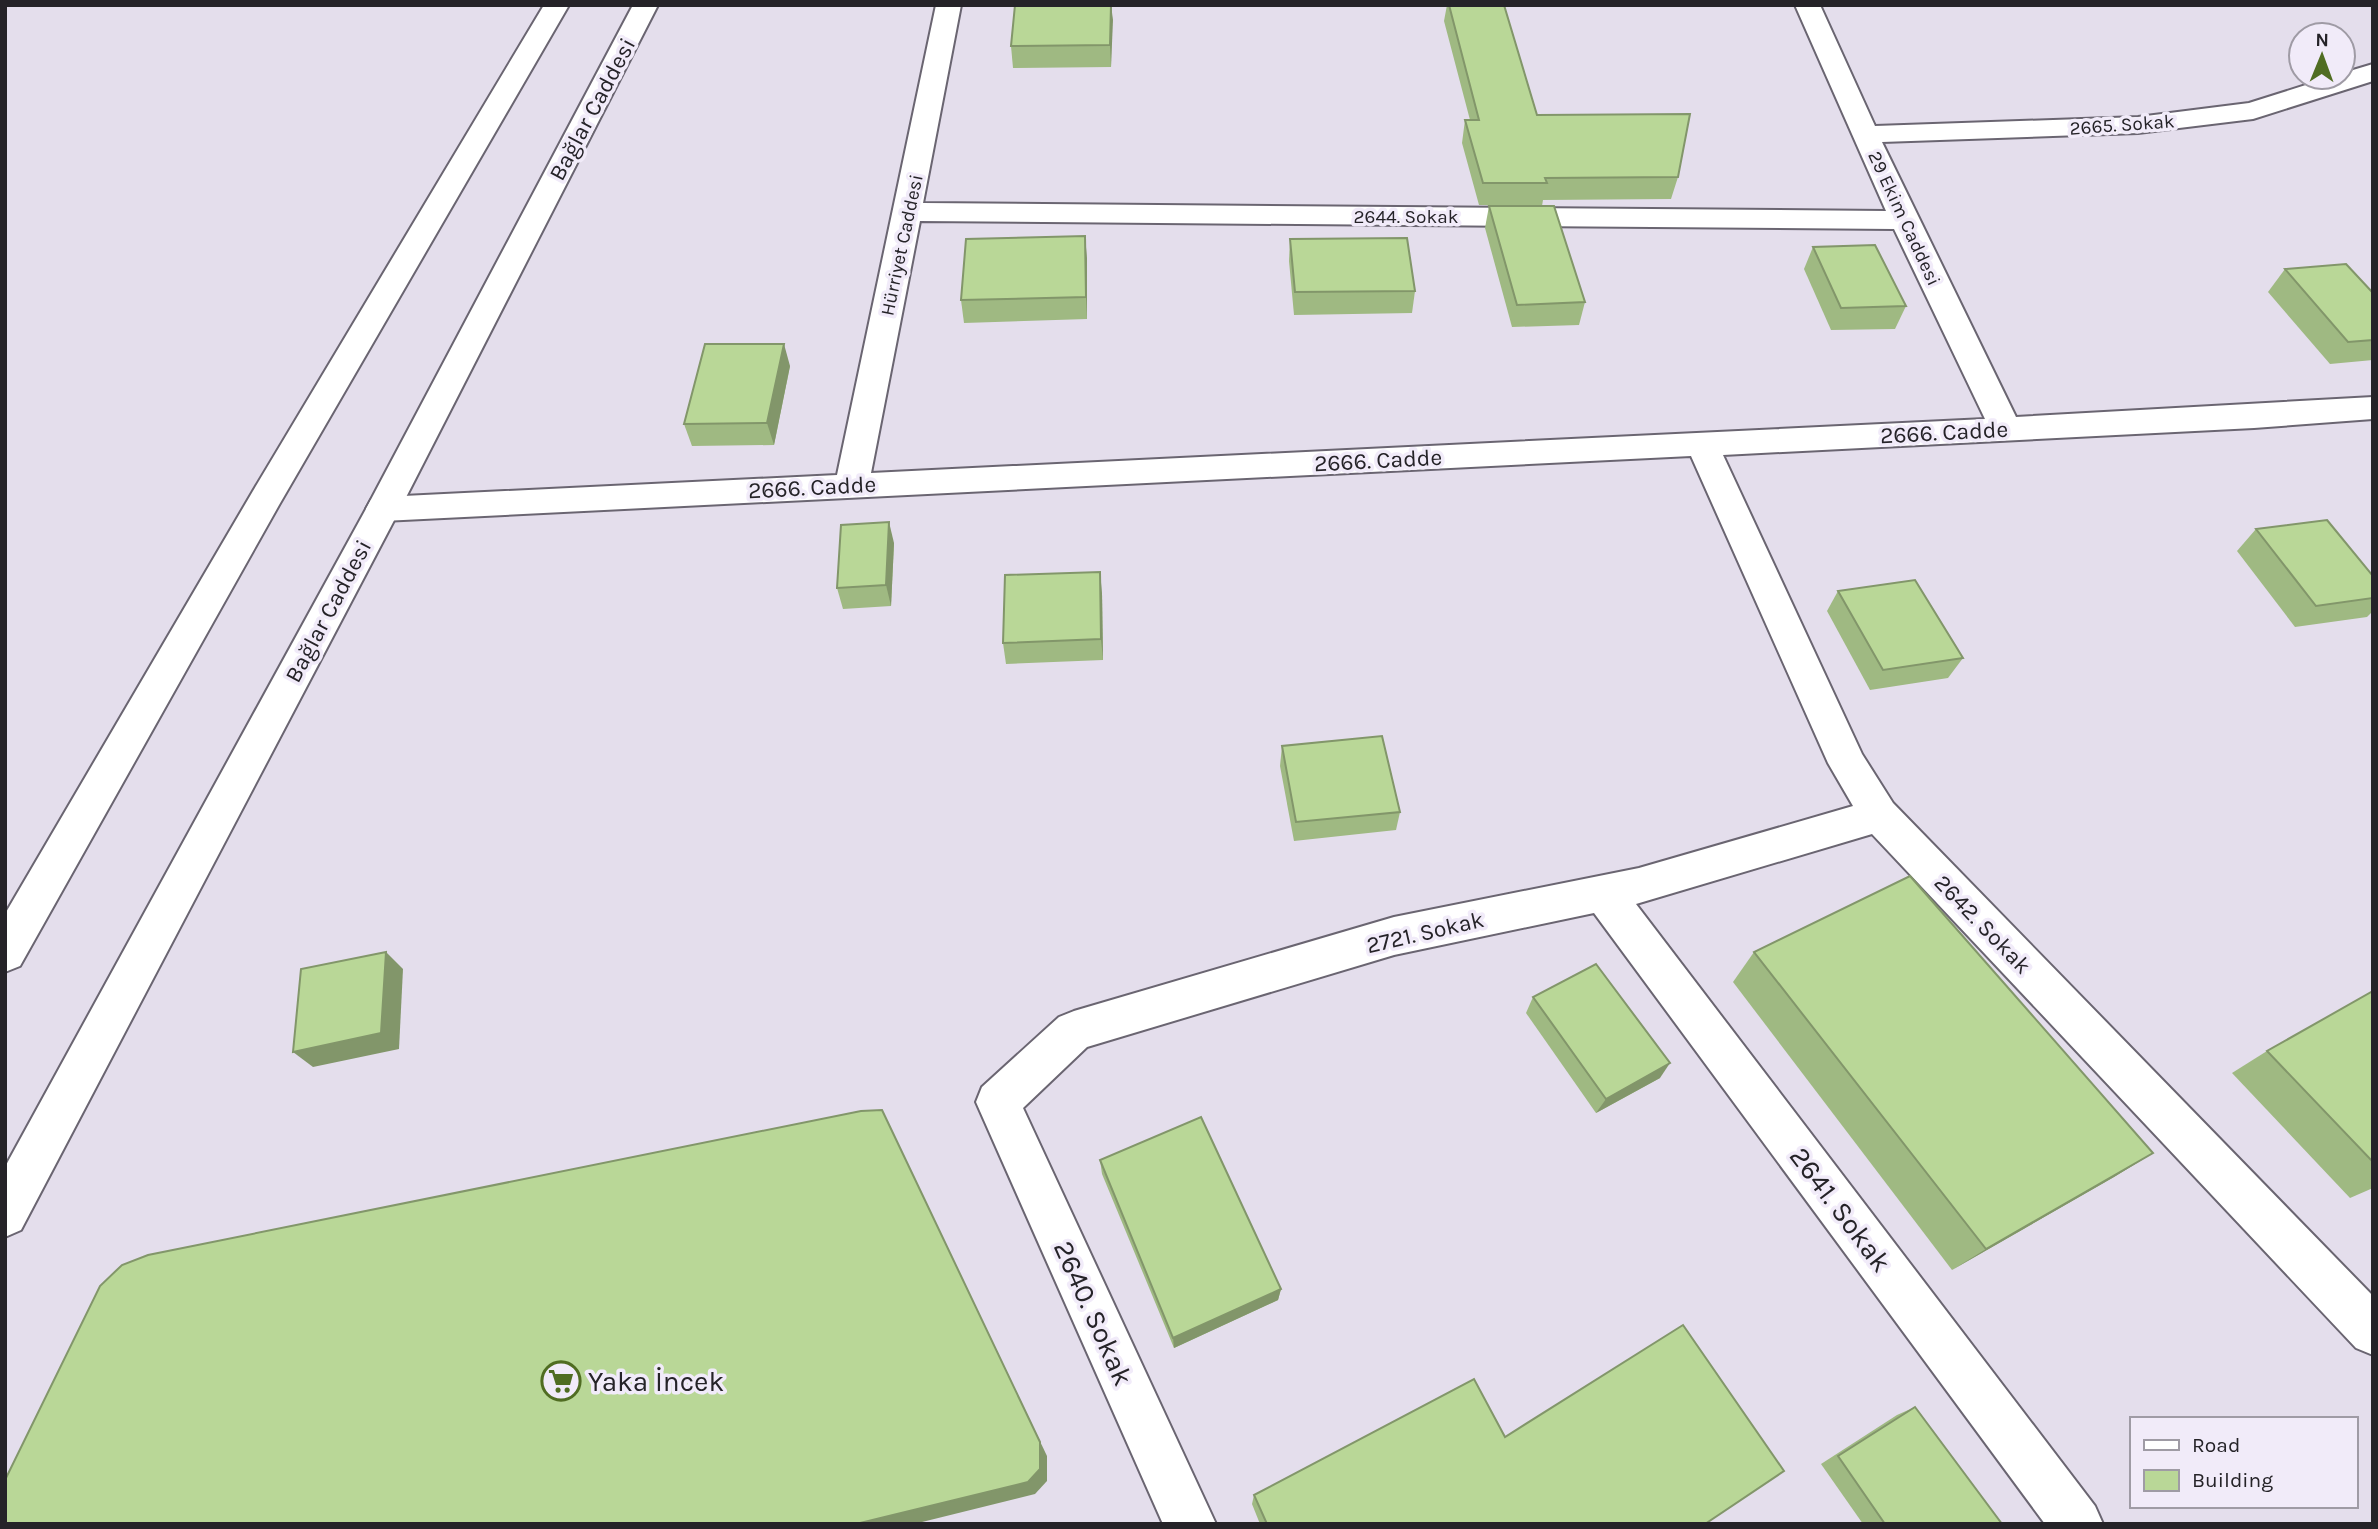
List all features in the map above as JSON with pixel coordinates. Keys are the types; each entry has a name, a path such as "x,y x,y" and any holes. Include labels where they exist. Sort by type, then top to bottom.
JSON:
{"street":[{"path":"5,953 265,500 557,5"},
{"name":"Bağlar Caddesi","path":"5,1214 383,509 646,5"},
{"name":"Hürriyet Caddesi","path":"852,485 949,5"},
{"name":"29 Ekim Caddesi","path":"1807,5 1905,220 2006,429"},
{"name":"2665. Sokak","path":"1866,134 2138,125 2253,111 2373,72"},
{"name":"2644. Sokak","path":"907,212 1905,220"},
{"name":"2666. Cadde","path":"383,509 2006,429 2373,408"},
{"name":"2642. Sokak","path":"1702,444 1847,763 1879,816 2373,1331"},
{"name":"2721. Sokak","path":"998,1102 1074,1031 1394,936 1604,894 1879,816"},
{"name":"2641. Sokak","path":"1604,894 2077,1524"},
{"name":"2640. Sokak","path":"998,1102 1190,1524"}],"building":[{"path":"1015,5 1111,5 1110,45 1011,46"},
{"path":"1449,5 1504,5 1537,115 1690,114 1678,177 1545,178 1547,183 1483,183 1465,120 1479,120"},
{"path":"1489,206 1554,206 1585,302 1517,305"},
{"path":"1085,236 1086,297 961,300 966,239"},
{"path":"1407,238 1415,291 1295,292 1290,239"},
{"path":"1875,245 1906,306 1841,308 1813,247"},
{"path":"2346,264 2373,293 2373,340 2348,342 2285,269"},
{"path":"705,344 784,344 767,423 684,424"},
{"path":"2327,520 2373,576 2373,598 2316,606 2256,529"},
{"path":"889,522 886,585 837,588 841,525"},
{"path":"1100,572 1101,639 1003,643 1005,575"},
{"path":"1915,580 1963,658 1883,670 1838,591"},
{"path":"1382,736 1400,812 1296,822 1282,746"},
{"path":"1910,876 2153,1153 1986,1249 1754,952"},
{"path":"386,952 381,1033 293,1052 301,969"},
{"path":"1596,964 1670,1063 1606,1099 1533,997"},
{"path":"2373,991 2373,1162 2267,1051"},
{"name":"Yaka İncek","path":"882,1110 1040,1442 1040,1469 1028,1482 856,1524 5,1524 5,1480 100,1286 122,1265 148,1255 861,1111"},
{"path":"1201,1117 1281,1289 1173,1338 1100,1160"},
{"path":"1683,1325 1784,1471 1705,1524 1267,1524 1254,1495 1474,1379 1505,1437"},
{"path":"1915,1407 2002,1524 1885,1524 1838,1456"}],"place":[{"name":"Yaka İncek","path":"561,1381"}]}
